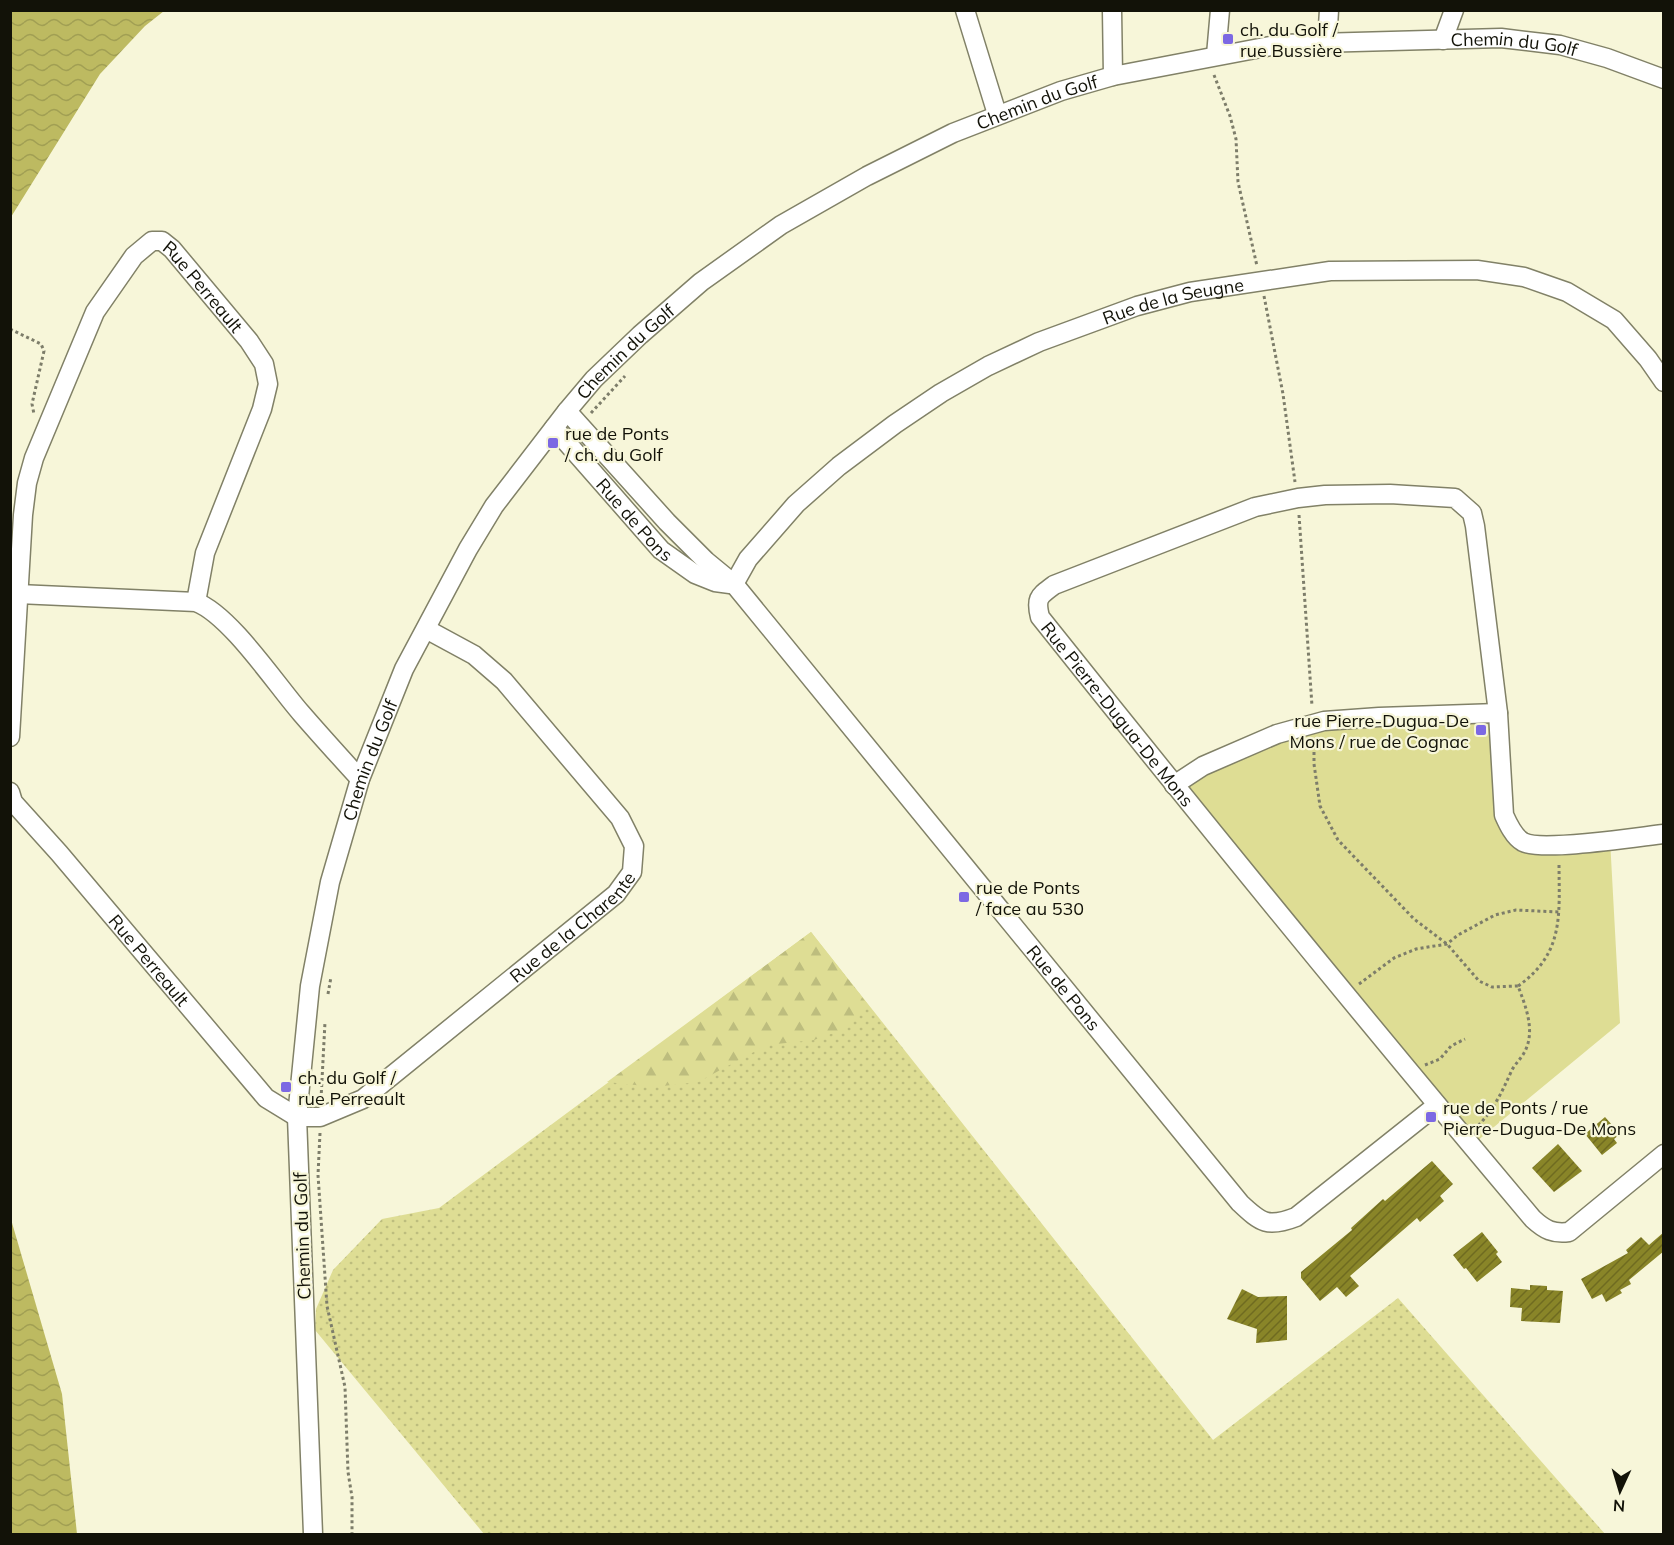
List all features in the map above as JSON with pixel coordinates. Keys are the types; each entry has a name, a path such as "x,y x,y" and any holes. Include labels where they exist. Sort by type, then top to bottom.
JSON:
{"street":[{"path":"965,10 997,114"},
{"path":"1112,10 1113,76"},
{"path":"1216,55 1220,10"},
{"path":"1327,43 1329,10"},
{"path":"1443,40 1454,10"},
{"name":"Chemin du Golf","path":"313,1534 297,1117 310,986 330,882 360,778 404,669 468,549 494,507 567,411 594,380 640,335 701,282 781,225 915,151 997,114 1061,91 1113,76 1281,44 1501,38 1560,45 1607,58 1664,79"},
{"name":"Rue Perreault","path":"10,737 23,515 27,483 34,458 95,312 134,255 152,241 162,241 172,249 249,341 264,364 268,384 262,409 205,553 196,602"},
{"name":"Rue de la Seugne","path":"734,584 748,559 796,504 839,466 895,424 978,371 1039,342 1137,306 1190,291 1261,283 1330,271 1477,270 1524,277 1567,292 1614,320 1648,359 1664,382"},
{"name":"Rue de Pons","path":"567,411 667,522 706,561 734,584 1232,1194 1256,1218 1265,1223 1279,1223 1296,1217 1437,1105"},
{"name":"Rue de Pons","path":"554,428 662,550 694,574 715,582 734,584"},
{"name":"Rue Pierre-Dugua-De Mons","path":"1437,1105 1174,785 1040,617 1037,604 1041,595 1054,585 1255,507 1325,495 1390,494 1455,498 1472,513 1475,526 1498,713 1504,815 1511,829 1523,842 1540,845 1664,834"},
{"path":"18,594 196,602 205,606 229,625 302,714 360,778"},
{"name":"Rue de la Charente","path":"297,1117 320,1117 363,1099 616,894 632,872 634,846 620,818 504,681 474,655 426,629"},
{"path":"1174,785 1203,766 1276,734 1313,723 1339,719 1498,713"},
{"name":"Rue Perreault","path":"10,792 13,802 59,853 266,1098 297,1117"},
{"path":"1437,1105 1533,1219 1544,1229 1557,1233 1569,1232 1583,1222 1664,1154"}],"path":[{"path":"1216,55 1213,72 1236,139 1238,183 1283,394 1298,498 1314,764 1320,807 1338,840 1414,919 1447,944 1479,981 1492,987 1518,986 1532,976 1551,951 1559,912 1559,845"},
{"path":"10,329 41,344 44,351 32,404 33,413 38,419 48,424"},
{"path":"579,425 625,375"},
{"path":"1346,994 1394,958 1416,949 1447,944 1458,935 1495,915 1516,910 1559,912"},
{"path":"328,994 332,972"},
{"path":"1465,1138 1492,1111 1514,1066 1524,1054 1529,1042 1530,1025 1518,986"},
{"path":"326,1017 318,1175 327,1306 345,1387 352,1534"},
{"path":"1412,1075 1428,1063 1440,1059 1451,1046 1465,1039"}],"green space":[{"path":"1498,713 1504,815 1523,842 1610,839 1620,1023 1471,1146 1174,785 1276,734"},
{"path":"811,932 1213,1440 1398,1298 1605,1534 484,1534 315,1330 316,1309 333,1270 382,1219 439,1208"},
{"path":"811,932 869,1006 842,1030 814,1040 767,1045 698,1082 654,1087 607,1082"}],"water":[{"path":"11,10 164,11 145,26 100,74 11,217"},
{"path":"10,1216 62,1394 77,1534 11,1534"}],"building":[{"path":"1605,1117 1620,1134 1614,1139 1617,1143 1602,1155 1585,1134"},
{"path":"1558,1144 1582,1171 1554,1192 1532,1168"},
{"path":"1432,1161 1453,1184 1440,1196 1444,1201 1420,1222 1417,1218 1350,1276 1359,1286 1346,1297 1337,1287 1320,1301 1301,1278 1301,1272 1352,1230 1351,1228 1383,1199 1385,1201"},
{"path":"1482,1232 1498,1252 1496,1254 1502,1262 1477,1282 1453,1255"},
{"path":"1664,1232 1664,1251 1629,1280 1631,1284 1620,1290 1622,1293 1606,1302 1602,1294 1592,1299 1581,1279 1628,1253 1626,1250 1641,1237 1649,1245"},
{"path":"1530,1285 1547,1286 1547,1290 1563,1291 1560,1323 1521,1321 1522,1308 1510,1307 1511,1288 1530,1290"},
{"path":"1242,1289 1258,1297 1287,1296 1287,1340 1256,1343 1257,1329 1227,1319"}],"place":[{"name":"ch. du Golf / rue Bussière","path":"1228,39"},
{"name":"rue de Ponts / ch. du Golf","path":"553,443"},
{"name":"rue Pierre-Dugua-De Mons / rue de Cognac","path":"1481,730"},
{"name":"rue de Ponts / face au 530","path":"964,897"},
{"name":"ch. du Golf / rue Perreault","path":"286,1087"},
{"name":"rue de Ponts / rue Pierre-Dugua-De Mons","path":"1431,1117"}]}
